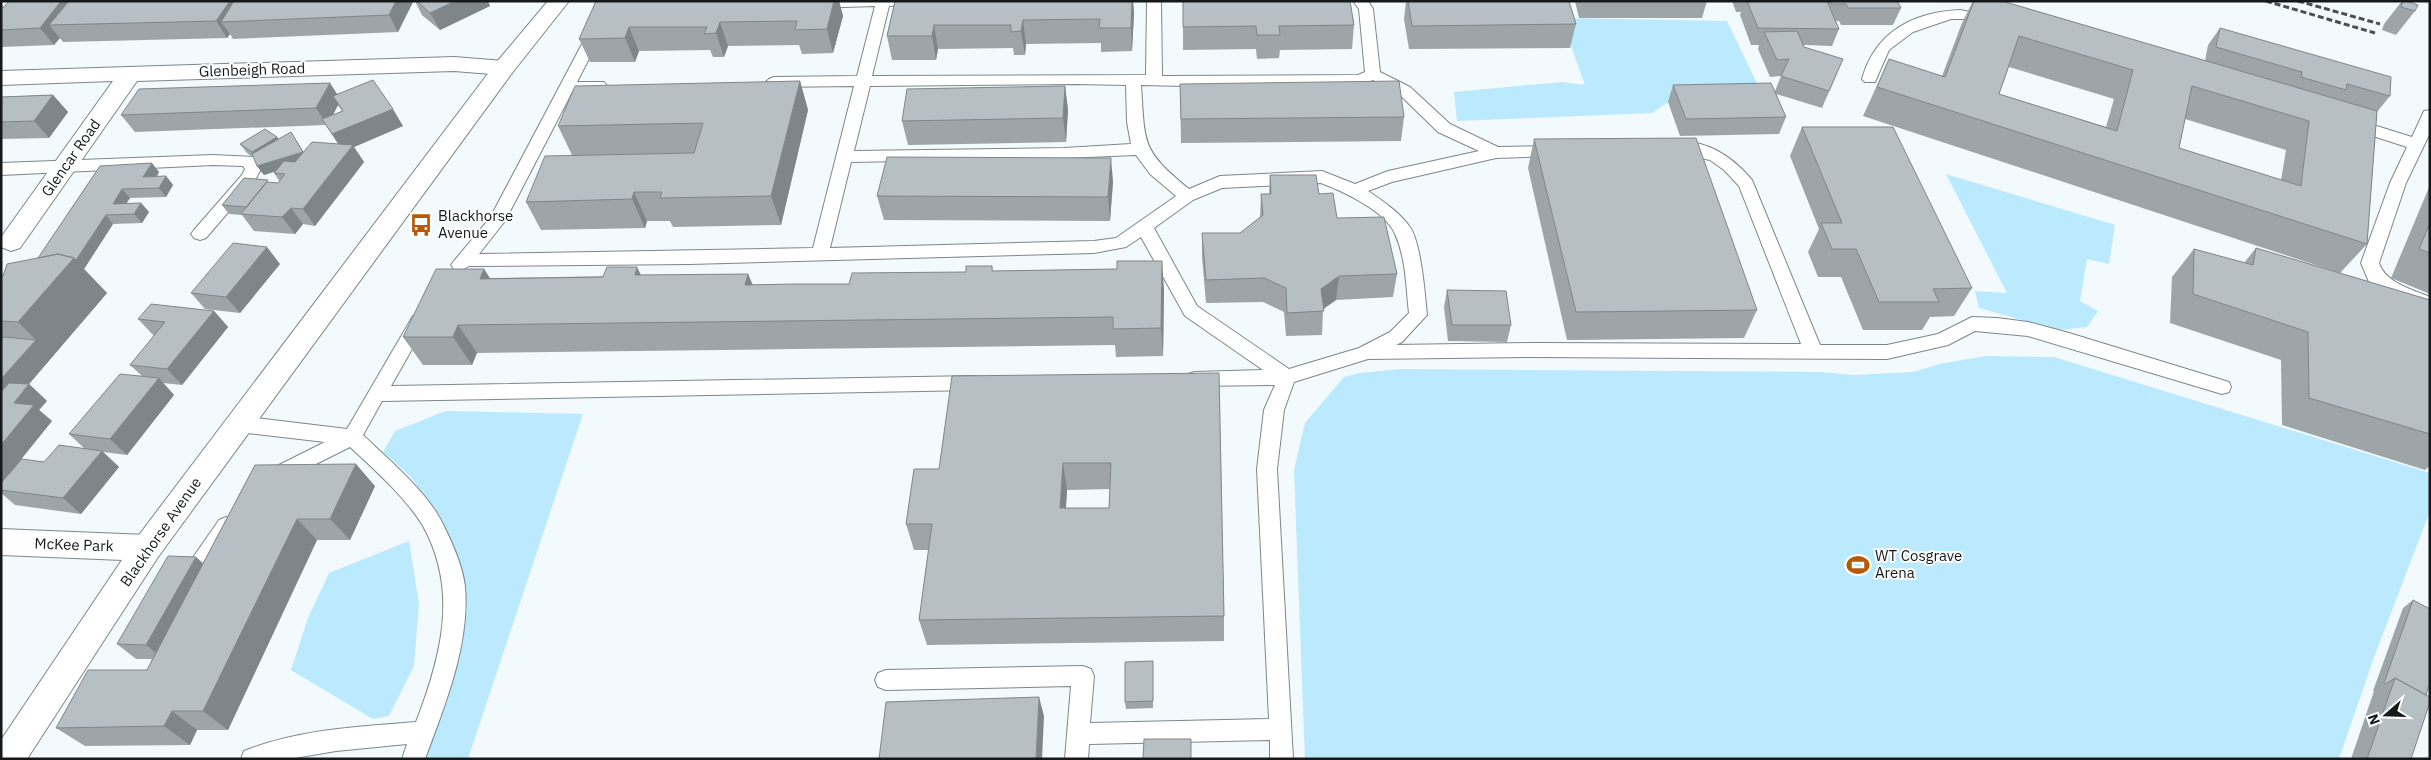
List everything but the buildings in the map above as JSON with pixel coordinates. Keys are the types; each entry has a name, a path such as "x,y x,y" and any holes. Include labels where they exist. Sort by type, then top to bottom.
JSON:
{"main road":[{"name":"Blackhorse Avenue","path":"8,759 147,548 504,68 559,1"},
{"name":"Glenbeigh Road","path":"1,78 454,64 504,68"},
{"name":"Glencar Road","path":"11,242 130,74"},
{"name":"McKee Park","path":"1,542 147,548"}],"lane":[{"path":"452,274 466,260 497,221 608,8 617,1"},
{"path":"804,4 903,1"},
{"path":"1154,1 1154,81"},
{"path":"1360,1 1366,9 1373,74"},
{"path":"820,255 883,2"},
{"path":"1870,79 1875,58 1884,44 1911,27 1937,16 1960,14 2009,23"},
{"path":"756,82 1075,79 1133,81 1361,80 1373,74"},
{"path":"1373,74 1405,91 1444,128 1496,153"},
{"path":"1133,81 1136,124 1141,149 1147,160 1187,196"},
{"path":"567,87 616,86"},
{"path":"2430,115 2398,183 2370,263 2375,277 2384,284 2430,305"},
{"path":"2340,120 2416,144"},
{"path":"1660,148 1706,151 1729,163 1746,184 1814,351"},
{"path":"844,157 1064,153 1141,149"},
{"path":"1355,190 1388,177 1496,153 1576,150"},
{"path":"1,169 213,160 249,161 253,170 248,178 200,234"},
{"path":"524,170 543,170"},
{"path":"466,260 820,255 1094,247 1120,242 1187,196 1220,182 1242,179 1322,177 1355,190 1383,209 1403,230 1413,268 1418,315 1396,337 1365,353 1287,377 1180,379"},
{"path":"1144,226 1191,311 1287,377"},
{"path":"261,484 352,437 429,304"},
{"path":"1365,353 1534,350 1887,352 1942,340 1972,324 2028,329 2222,387"},
{"path":"1282,759 1267,469 1274,410 1287,377"},
{"path":"376,394 996,382"},
{"path":"239,424 352,437 393,475 430,520 445,554 454,585 454,609 450,642 435,700 413,759"},
{"path":"201,562 236,513"},
{"path":"886,680 1084,676 1076,759"},
{"path":"1079,734 1280,729"},
{"path":"252,759 271,751 304,744 423,732"}],"shaded area":[{"path":"1561,18 1727,21 1765,100 1668,102 1652,113 1457,121 1454,92 1562,82 1585,85"},
{"path":"1946,174 2115,225 2109,264 2087,259 2080,301 2098,311 2087,327 2059,330 1979,308 1975,291 2007,293"},
{"name":"WT Cosgrave Arena","path":"1985,356 2054,357 2430,473 2430,511 2373,660 2339,759 1305,759 1294,470 1305,423 1344,377 1360,373 1400,369 1819,372 1854,375 1913,372 1940,364"},
{"path":"446,411 583,414 468,759 425,759 460,636 459,560 440,518 410,476 383,452 395,431"},
{"path":"409,541 419,604 414,666 389,716 373,719 291,670 308,618 329,573"}],"railway":[{"path":"2266,1 2375,33"},
{"path":"2298,1 2380,24"}],"place":[{"name":"Blackhorse Avenue","path":"421,225"},
{"name":"WT Cosgrave Arena","path":"1858,565"}]}
